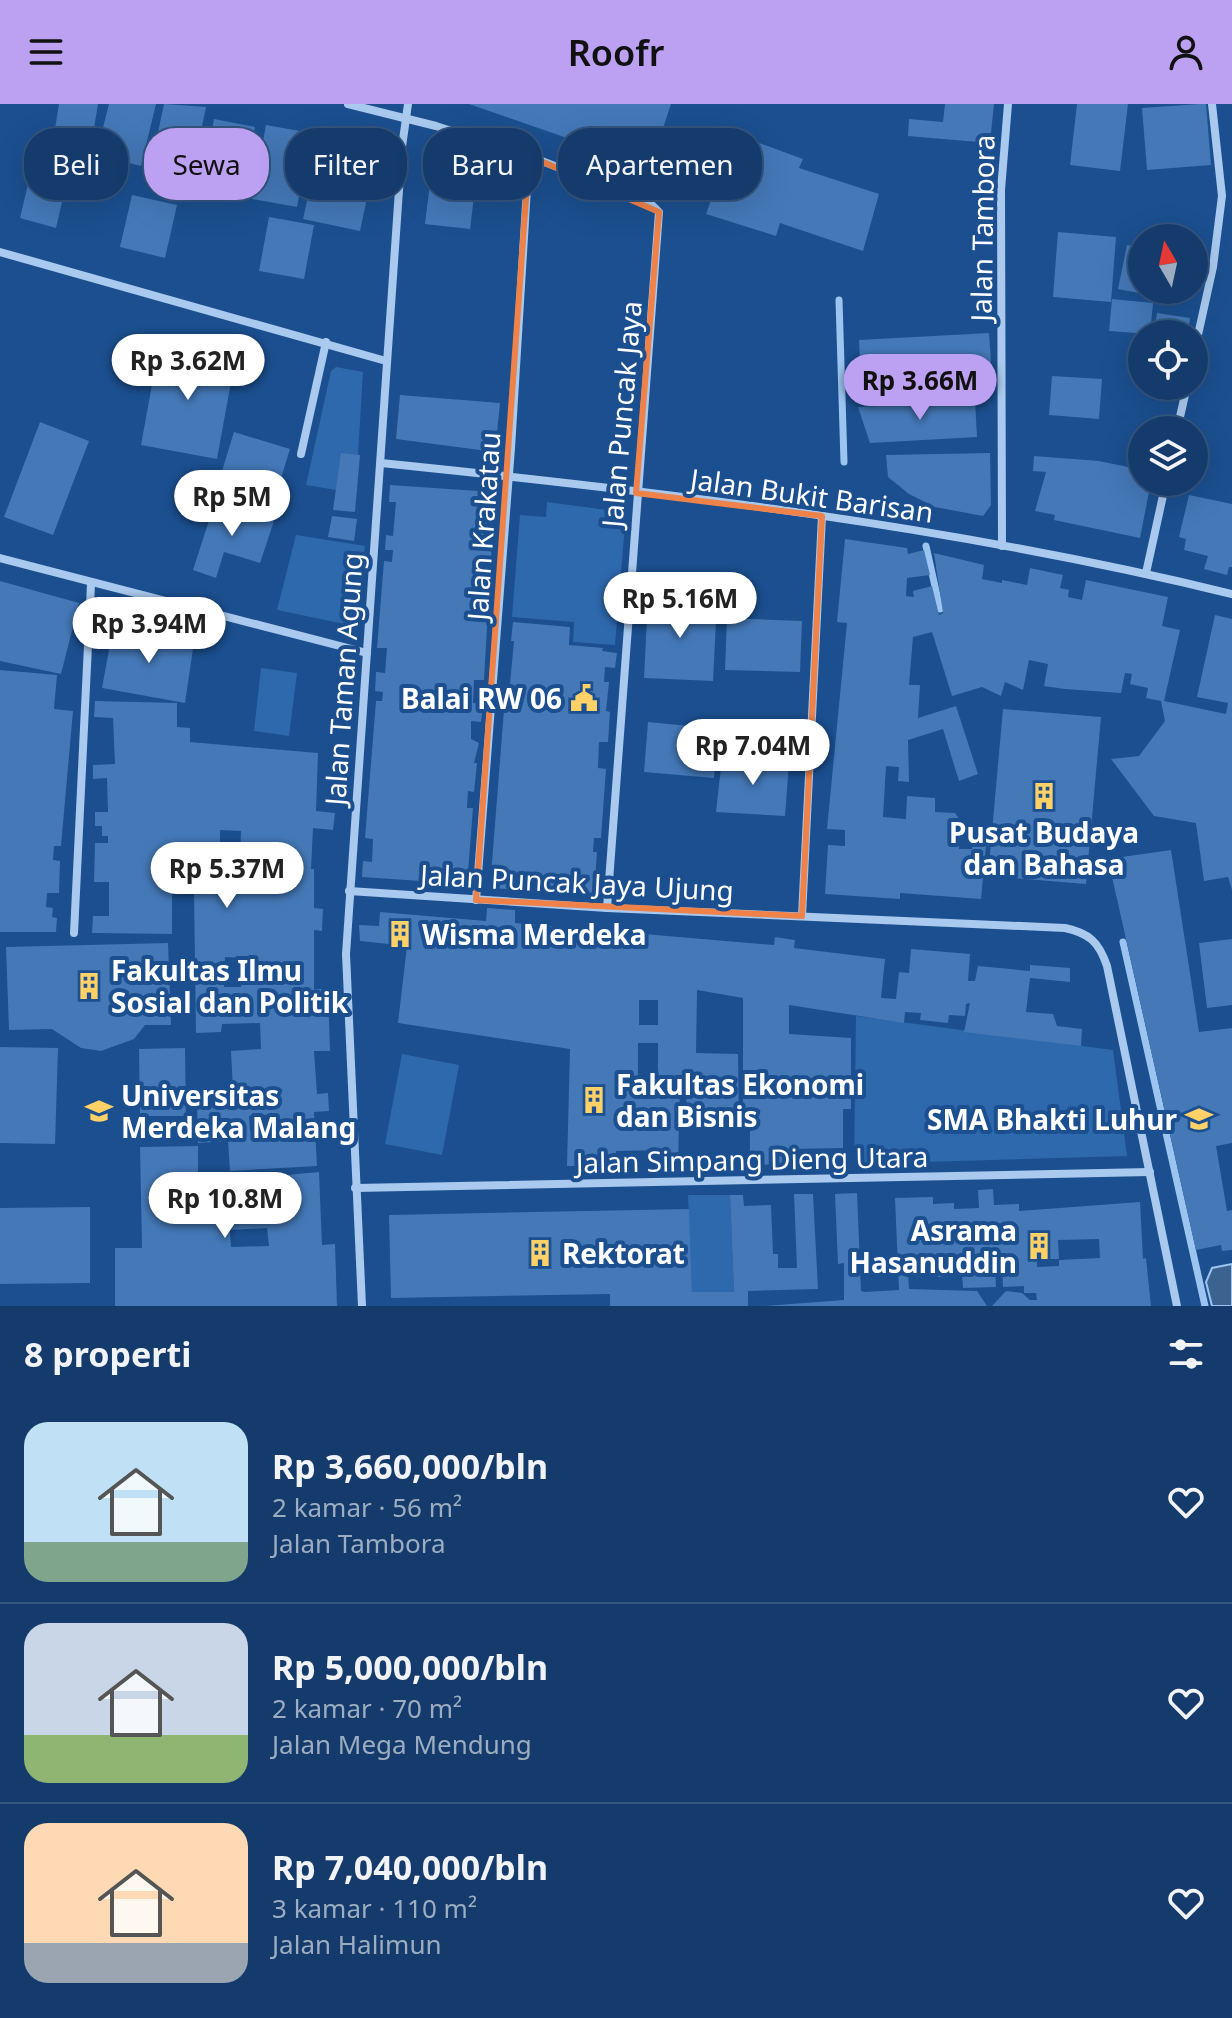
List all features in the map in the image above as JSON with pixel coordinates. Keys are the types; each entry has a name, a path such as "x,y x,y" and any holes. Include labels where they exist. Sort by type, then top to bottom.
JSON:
{"street":[{"path":"348,104 434,128"},
{"name":"Jalan Taman Agung","path":"362,1306 346,954 386,361 404,119 408,104"},
{"name":"Jalan Tambora","path":"1002,546 1001,190 1008,104"},
{"path":"1201,320 1213,267 1221,207 1212,104"},
{"name":"Jalan Puncak Jaya","path":"542,161 650,203 659,212 607,908"},
{"name":"Jalan Krakatau","path":"476,900 509,476 526,200"},
{"path":"0,252 386,361"},
{"path":"301,454 326,342"},
{"name":"Jalan Bukit Barisan","path":"381,463 822,516 1146,573 1232,594"},
{"path":"1146,573 1163,496"},
{"path":"802,916 822,516"},
{"path":"0,558 367,653"},
{"path":"74,933 91,584"},
{"name":"Jalan Puncak Jaya Ujung","path":"349,891 607,908 1065,928 1084,932 1094,941 1107,966 1150,1172"},
{"path":"1150,1172 1177,1306"},
{"name":"Jalan Simpang Dieng Utara","path":"355,1188 1150,1172"}],"highlighted area":[{"path":"529,156 659,212 636,493 822,516 802,916 476,900"}],"shaded area":[{"path":"336,367 363,372 358,455 336,490 306,485 331,371"},
{"path":"547,502 622,512 625,524 615,645 573,642 574,622 512,617 520,515 546,517"},
{"path":"296,535 365,546 354,626 277,610"},
{"path":"261,668 297,673 289,736 254,731"},
{"path":"856,1016 1113,1050 1127,1156 854,1164"},
{"path":"402,1054 459,1065 442,1155 385,1144"},
{"path":"688,1195 730,1195 734,1292 692,1292"},
{"path":"1232,1264 1232,1306 1212,1306 1206,1282 1212,1268"}],"building":[{"path":"59,104 98,104 94,128 55,128"},
{"path":"109,104 156,104 150,128 144,128 141,166 128,163 128,128 103,128"},
{"path":"164,104 206,107 202,128 159,128"},
{"path":"469,104 671,104 663,128 558,128 558,135"},
{"path":"945,104 994,104 990,143 908,136 909,119 943,122"},
{"path":"1077,104 1128,104 1120,171 1070,165"},
{"path":"1206,104 1211,165 1147,170 1142,108"},
{"path":"214,119 255,127 255,128 212,128"},
{"path":"266,125 285,128 285,200 298,200 297,207 258,200 269,200 269,128 265,128"},
{"path":"762,144 803,159 799,168 879,194 863,251 780,223 776,236 706,214 711,200 762,200"},
{"path":"132,195 177,205 165,258 120,247"},
{"path":"24,200 62,200 56,228 20,218"},
{"path":"307,200 367,200 360,231 303,219"},
{"path":"428,200 474,200 470,229 425,224"},
{"path":"269,217 314,225 304,279 259,271"},
{"path":"1058,232 1116,237 1111,302 1053,297"},
{"path":"1127,245 1128,245 1128,291 1118,289"},
{"path":"1112,299 1128,301 1128,304 1153,304 1151,320 1128,320 1128,332 1109,331"},
{"path":"1157,313 1190,318 1190,320 1156,320"},
{"path":"989,333 992,376 861,384 859,340"},
{"path":"159,346 235,360 217,459 141,445"},
{"path":"1052,376 1102,379 1099,419 1049,415"},
{"path":"400,395 500,403 495,452 396,439"},
{"path":"975,401 977,437 870,443 858,407"},
{"path":"40,422 89,441 53,535 4,517"},
{"path":"234,432 290,449 273,504 217,487"},
{"path":"341,453 360,455 355,512 333,510"},
{"path":"990,453 991,505 983,516 935,507 909,494 888,477 886,455"},
{"path":"1034,456 1099,461 1128,467 1128,496 1148,496 1140,538 1054,520 1055,515 1035,511 1046,472 1033,471"},
{"path":"390,485 493,492 491,513 484,513 483,521 490,522 489,541 492,541 484,680 474,680 473,703 483,704 481,722 471,721 471,739 479,743 474,763 477,763 474,792 468,791 467,808 473,808 468,872 436,870 435,882 362,877 363,861 372,862 373,839 365,838 376,701 382,701 383,692 375,691 376,672 385,673 387,648 377,648 384,561 392,562 393,550 385,550 386,535 393,536 396,502 389,502"},
{"path":"1189,496 1232,504 1232,567 1229,567 1227,575 1204,569 1208,556 1184,550 1186,539 1179,537"},
{"path":"215,502 274,521 260,563 224,552 216,578 193,570"},
{"path":"332,516 357,519 354,541 328,537"},
{"path":"845,539 907,548 908,554 924,550 930,575 907,578 906,596 914,597 913,591 932,586 939,615 943,613 934,553 984,565 982,579 1002,583 1002,580 1027,585 1030,568 1063,575 1060,588 1069,590 1068,597 1082,600 1086,580 1168,597 1162,626 1180,630 1164,701 1226,714 1228,703 1197,697 1215,615 1232,619 1232,890 1228,877 1204,881 1196,823 1154,816 1111,759 1139,756 1165,721 1161,701 1146,698 1148,688 1130,684 1132,674 1125,673 1121,693 1065,689 1044,686 1048,664 1029,660 1023,690 1005,682 1001,696 982,687 952,696 932,632 913,637 909,685 920,685 918,718 956,706 978,774 959,781 943,729 908,740 909,782 898,781 899,767 886,766 883,817 906,819 907,796 935,798 935,812 955,813 960,820 959,849 972,849 973,833 987,835 981,899 900,893 900,899 825,894 828,845 845,846 845,830 827,829 847,623 837,622"},
{"path":"0,581 79,603 61,674 0,661"},
{"path":"648,598 717,601 713,681 644,678"},
{"path":"727,618 802,621 800,672 725,670"},
{"path":"513,622 570,627 569,645 603,648 602,651 617,653 615,668 605,667 604,682 609,682 606,711 610,712 608,742 599,742 598,768 606,769 601,838 594,838 593,852 597,852 594,894 490,888 506,684 510,684 514,641 511,641"},
{"path":"113,628 194,642 185,703 102,688"},
{"path":"0,670 57,675 54,709 73,711 61,846 54,846 53,860 60,861 59,893 47,893 46,907 53,908 52,917 57,918 56,932 0,932"},
{"path":"95,701 177,703 177,727 190,728 190,742 318,753 316,811 335,813 333,830 313,828 311,869 314,869 314,908 323,909 322,931 314,930 314,989 328,989 330,1051 314,1051 317,1094 328,1093 329,1111 314,1112 317,1166 230,1171 228,1141 198,1143 197,1102 212,1101 212,1091 233,1090 231,1051 261,1049 260,1023 222,1024 221,1032 196,1033 194,892 172,893 172,934 92,933 93,916 109,916 109,882 94,882 95,843 108,843 108,836 102,836 102,826 95,826 95,812 108,812 107,778 93,779 93,765 115,764 113,718 94,717","holes":["220,830 241,831 240,855 220,854","225,957 242,958 241,987 224,987","277,1114 278,1130 250,1131 249,1116"]},
{"name":"Pusat Budaya dan Bahasa","path":"1003,709 1101,717 1086,884 988,876"},
{"path":"648,722 719,729 714,778 644,772"},
{"path":"722,758 789,763 785,816 716,812"},
{"path":"1171,850 1199,1032 1232,1028 1232,1143 1216,1146 1227,1211 1232,1210 1232,1250 1222,1251 1221,1245 1196,1250 1108,859"},
{"path":"487,908 515,910 515,923 774,945 775,937 795,940 794,948 885,959 881,998 896,999 899,972 909,973 911,949 970,954 968,981 975,981 978,966 1030,971 1030,965 1070,968 1070,982 1030,978 1026,1012 1053,1014 1057,1026 1082,1029 1081,1046 964,1032 970,1003 966,1004 965,1016 949,1015 948,1023 920,1020 921,1013 905,1012 904,1023 789,1005 789,1034 851,1038 851,1109 843,1109 843,1148 790,1149 790,1164 750,1165 750,1121 743,1121 743,998 697,990 696,1053 738,1054 739,1123 719,1123 719,1114 686,1114 687,1082 680,1082 678,1166 664,1165 664,1150 616,1151 616,1166 567,1166 570,1049 398,1023 407,946 360,941 359,925 379,926 380,912 486,921","holes":["639,1000 658,1000 658,1025 639,1025","638,1043 658,1043 658,1077 638,1077"]},
{"path":"1232,939 1232,1005 1207,1008 1199,943"},
{"name":"Fakultas Ilmu Sosial dan Politik","path":"168,943 171,1025 145,1025 134,1039 101,1051 81,1048 52,1029 9,1030 6,947"},
{"path":"0,1047 58,1048 55,1144 0,1143"},
{"path":"185,1048 186,1116 140,1116 139,1049"},
{"path":"198,1146 198,1183 319,1172 322,1245 335,1244 337,1306 115,1306 115,1248 142,1248 140,1147","holes":["267,1228 269,1246 231,1247 230,1230"]},
{"path":"993,1189 994,1205 1019,1204 1019,1211 1140,1202 1143,1259 1146,1258 1151,1306 992,1306 1006,1291 1022,1293 1030,1300 1037,1300 1036,1293 1024,1293 1024,1286 1003,1287 1002,1265 995,1265 996,1287 963,1288 961,1261 952,1262 953,1277 938,1277 937,1273 908,1274 909,1289 977,1291 987,1306 765,1306 844,1300 844,1263 838,1264 835,1194 857,1193 861,1291 865,1292 899,1290 895,1198 933,1197 933,1204 954,1203 954,1209 979,1208 978,1190","holes":["1099,1239 1100,1258 1059,1260 1059,1266 1037,1267 1037,1252 1042,1252 1042,1259 1059,1259 1058,1240"]},
{"name":"Universitas Merdeka Malang","path":"794,1194 813,1194 818,1289 748,1291 748,1306 610,1306 610,1294 391,1298 389,1215 689,1209 692,1292 734,1292 730,1195 743,1195 744,1206 771,1205 773,1254 778,1254 778,1268 797,1268"},
{"path":"90,1207 90,1283 0,1284 0,1208"}],"waterway":[{"path":"839,300 844,462"},
{"path":"926,546 940,609"},
{"path":"1123,942 1205,1306"}],"place":[{"name":"Balai RW 06","path":"584,698"},
{"name":"Pusat Budaya dan Bahasa","path":"1044,796"},
{"name":"Wisma Merdeka","path":"400,934"},
{"name":"Fakultas Ilmu Sosial dan Politik","path":"89,986"},
{"name":"Fakultas Ekonomi dan Bisnis","path":"594,1100"},
{"name":"Universitas Merdeka Malang","path":"99,1111"},
{"name":"SMA Bhakti Luhur","path":"1199,1119"},
{"name":"Asrama Hasanuddin","path":"1039,1246"},
{"name":"Rektorat","path":"540,1253"}]}
